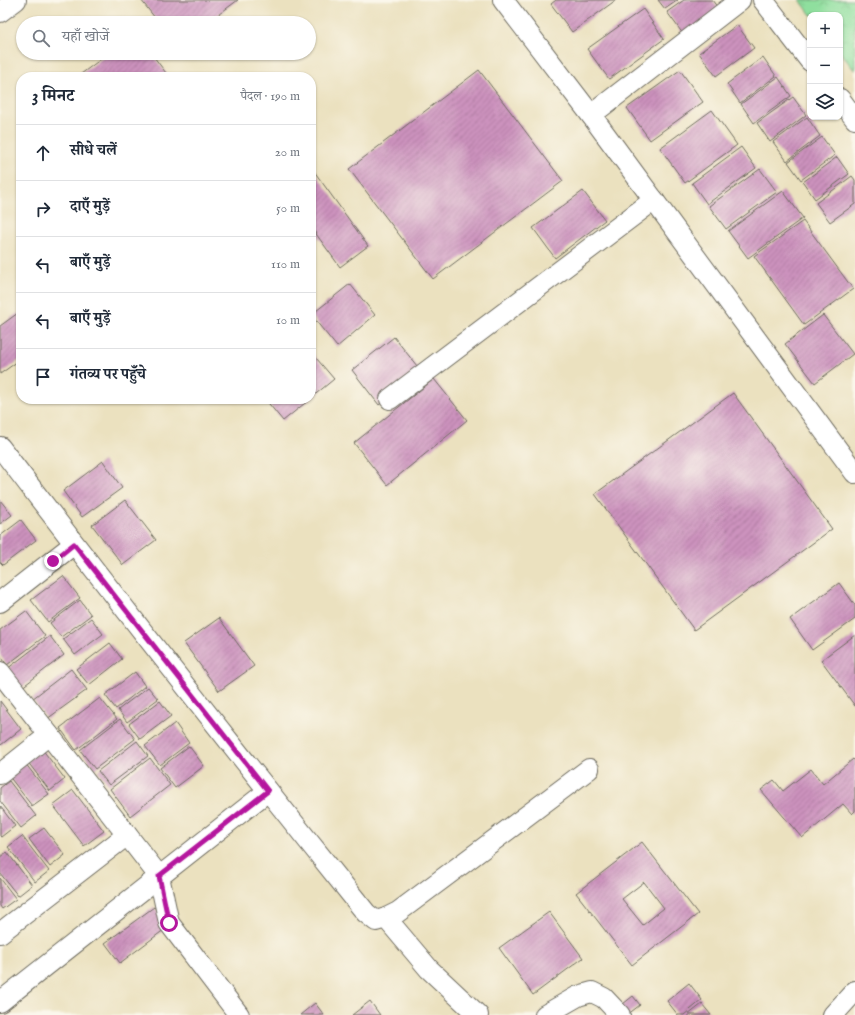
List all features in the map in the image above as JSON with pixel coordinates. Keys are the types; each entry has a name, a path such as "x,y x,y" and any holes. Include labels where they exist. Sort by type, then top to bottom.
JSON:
{"street":[{"path":"0,12 16,0"},
{"path":"503,0 591,115 855,474"},
{"path":"591,115 740,0"},
{"path":"763,0 807,57"},
{"path":"843,103 855,119"},
{"path":"390,399 654,200"},
{"path":"0,447 74,544 268,791 366,913 376,921 386,918 404,907 589,769"},
{"path":"0,602 74,544"},
{"path":"0,672 159,876 169,923 239,1015"},
{"path":"0,774 49,735"},
{"path":"0,1002 268,791"},
{"path":"0,933 127,835"},
{"path":"386,918 429,969 478,1015"},
{"path":"833,1015 855,991"},
{"path":"545,1015 578,996 592,992 604,998 620,1015"}],"green space":[{"path":"800,0 855,0 855,71 843,56 843,12 809,12"}],"building":[{"path":"141,0 238,0 216,16 154,16"},
{"path":"556,0 616,0 572,32 551,4"},
{"path":"658,0 678,0 665,9"},
{"path":"684,0 712,0 721,12 686,38 667,12"},
{"path":"643,9 664,39 609,79 587,49"},
{"path":"737,25 754,48 716,76 699,53"},
{"path":"763,57 776,76 740,103 727,84"},
{"path":"100,60 156,60 165,72 84,72"},
{"path":"479,70 563,181 433,279 349,169"},
{"path":"680,70 703,102 650,140 627,108"},
{"path":"778,77 791,96 754,123 741,104"},
{"path":"793,97 806,115 770,142 757,123"},
{"path":"712,110 737,145 685,183 660,148"},
{"path":"807,117 807,120 809,120 820,136 787,161 773,142"},
{"path":"822,137 835,155 801,180 788,162"},
{"path":"741,147 756,168 707,204 692,183"},
{"path":"837,157 849,174 815,199 803,182"},
{"path":"760,169 777,192 726,229 709,206"},
{"path":"316,174 368,246 340,267 316,234"},
{"path":"852,176 855,180 855,204 830,222 816,203"},
{"path":"583,191 605,220 555,258 533,228"},
{"path":"783,191 803,218 748,258 728,231"},
{"path":"803,221 853,289 804,325 754,256"},
{"path":"350,284 375,315 337,347 316,321 316,311"},
{"path":"16,314 16,363 0,374 0,326"},
{"path":"823,315 853,354 815,383 785,344"},
{"path":"394,337 421,371 379,405 352,370"},
{"path":"316,358 334,379 316,394"},
{"path":"434,379 467,420 387,485 354,443"},
{"path":"733,393 832,529 694,630 595,494"},
{"path":"269,404 304,404 283,421"},
{"path":"103,461 122,488 82,517 63,491"},
{"path":"0,500 12,515 0,524"},
{"path":"125,500 156,540 123,565 92,525"},
{"path":"21,520 36,540 3,565 0,562 0,536"},
{"path":"63,576 80,598 48,622 31,600"},
{"path":"839,583 855,605 855,619 812,650 790,619"},
{"path":"80,600 91,615 61,637 50,623"},
{"path":"26,611 45,636 7,665 0,655 0,630"},
{"path":"91,618 103,634 75,655 63,639"},
{"path":"219,618 254,666 219,691 184,643"},
{"path":"855,635 855,706 821,660"},
{"path":"50,636 64,655 21,688 7,669"},
{"path":"110,643 122,659 89,685 76,669"},
{"path":"71,669 87,690 47,719 32,699"},
{"path":"135,672 145,686 116,709 105,695"},
{"path":"148,687 158,699 127,722 118,710"},
{"path":"100,698 117,719 76,750 60,728"},
{"path":"0,701 21,729 1,745 0,744"},
{"path":"160,701 171,716 140,739 129,724"},
{"path":"120,719 135,739 95,769 80,750"},
{"path":"175,723 189,743 160,765 145,746"},
{"path":"137,741 148,756 109,785 98,771"},
{"path":"189,746 204,766 175,788 160,768"},
{"path":"42,749 65,779 50,791 27,761"},
{"path":"150,758 170,785 130,816 110,789"},
{"path":"853,759 855,761 855,811 852,814 843,804 802,838 761,790 774,780 783,791 811,769 823,784"},
{"path":"25,763 49,794 32,806 8,775"},
{"path":"9,781 36,816 21,828 0,801 0,788"},
{"path":"73,790 104,831 84,846 53,805"},
{"path":"0,806 15,826 1,837 0,836"},
{"path":"44,828 65,855 50,867 29,839"},
{"path":"22,836 49,871 35,882 8,847"},
{"path":"642,842 698,914 632,965 576,893","holes":["644,882 664,908 643,925 622,899"]},
{"path":"7,852 32,885 18,896 0,873 0,857"},
{"path":"0,878 16,899 2,909 0,906"},
{"path":"154,907 169,926 120,963 105,943"},
{"path":"549,912 583,958 533,995 499,948"},
{"path":"689,983 702,1000 684,1015 678,1015 667,1001"},
{"path":"633,996 640,1005 627,1015 618,1008"},
{"path":"370,1001 380,1015 352,1015"},
{"path":"315,1003 324,1015 300,1015"},
{"path":"702,1004 711,1015 688,1015"}],"route":[{"path":"53,561 74,544 268,791 159,876 169,923"}]}
